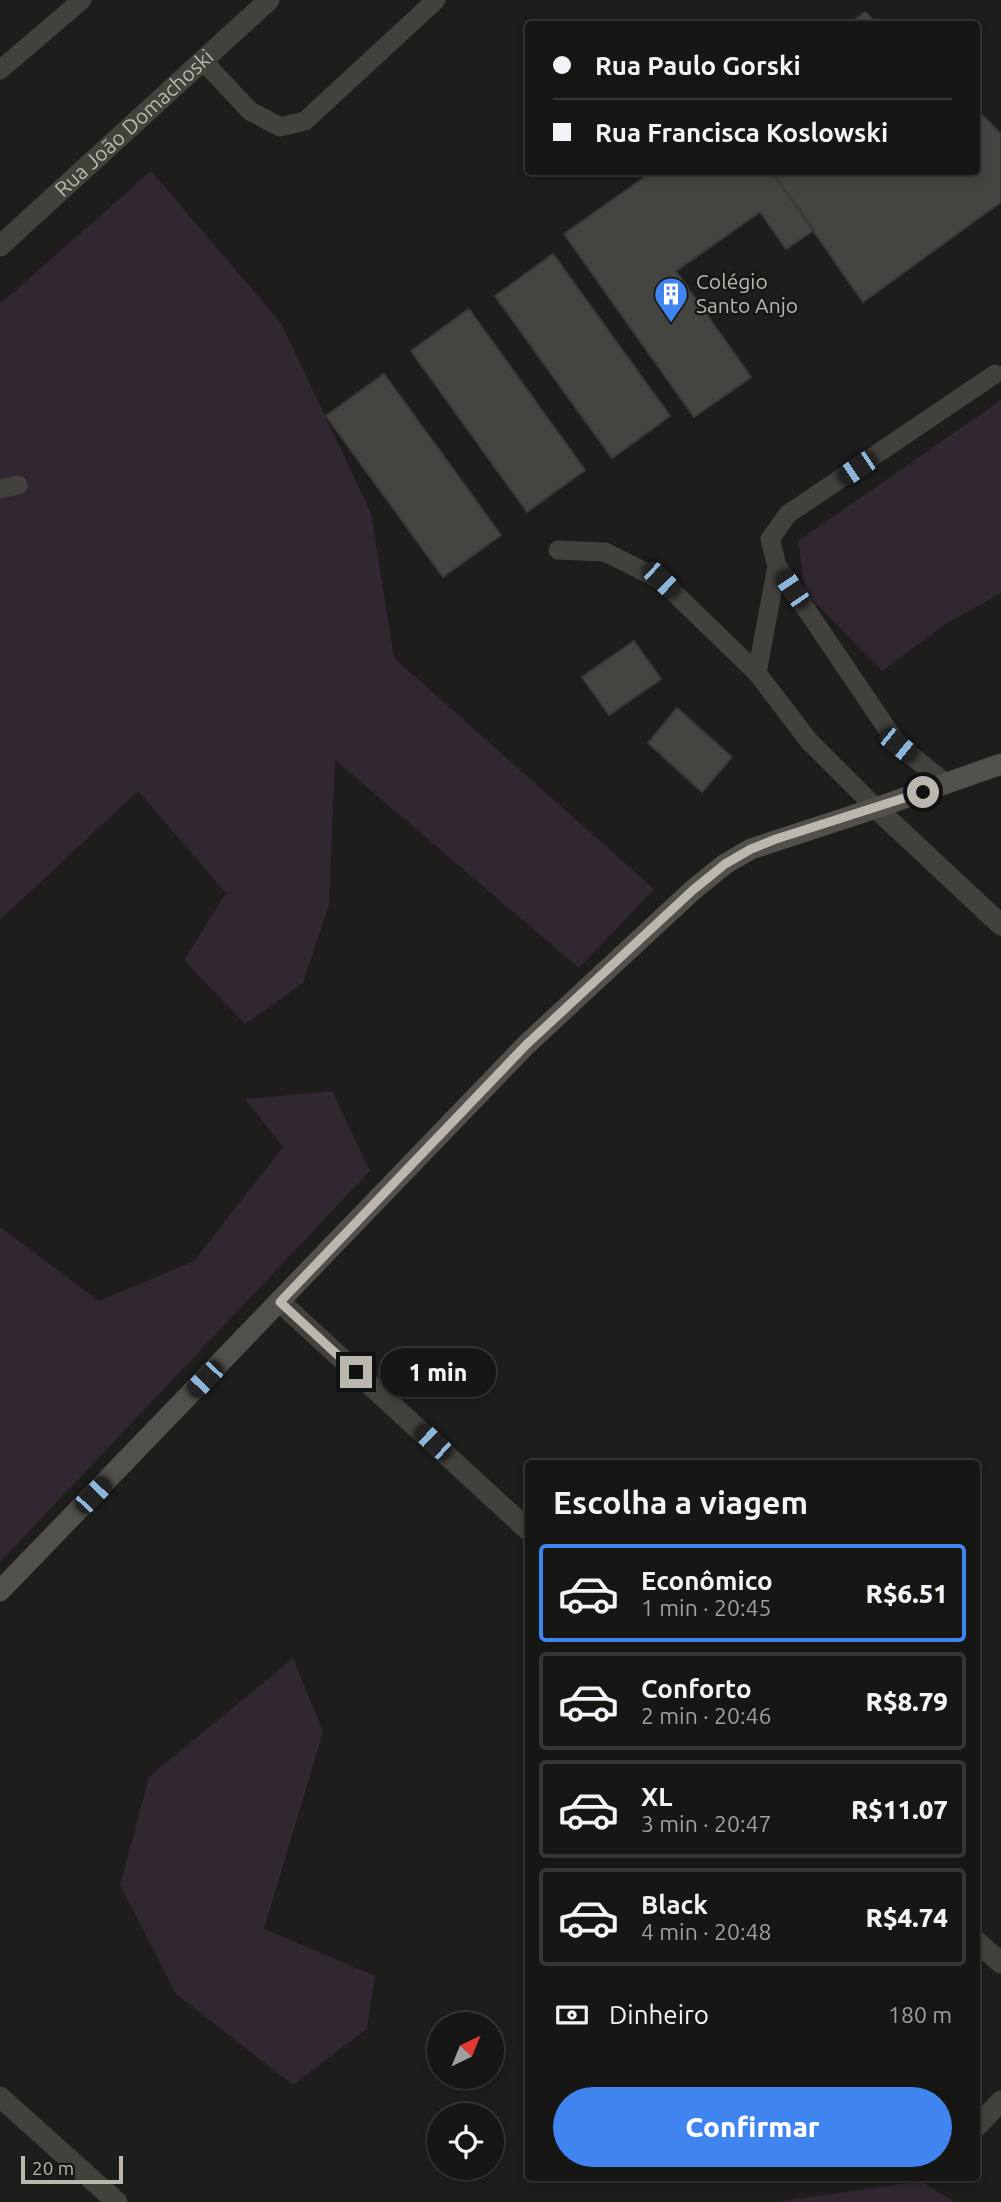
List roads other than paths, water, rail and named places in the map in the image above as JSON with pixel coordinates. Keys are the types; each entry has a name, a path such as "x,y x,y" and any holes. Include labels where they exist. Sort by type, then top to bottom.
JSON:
{"street":[{"name":"Rua João Domachoski","path":"0,246 269,0"},
{"path":"0,1591 526,1045 693,890 725,864 751,849 1001,764"},
{"path":"876,808 1001,925"},
{"path":"280,1302 525,1527"},
{"path":"980,1945 1001,1963"},
{"path":"0,2097 117,2202"},
{"path":"980,2123 1001,2101"}],"lane":[{"path":"0,70 82,0"},
{"path":"203,61 250,111 280,127 305,121 436,0"},
{"path":"947,784 898,745 777,566 770,539 788,514 995,374"},
{"path":"558,550 605,552 661,580 757,673 809,741 876,808"},
{"path":"757,673 777,566"}],"place":[{"name":"Colégio Santo Anjo","path":"671,324"}]}
